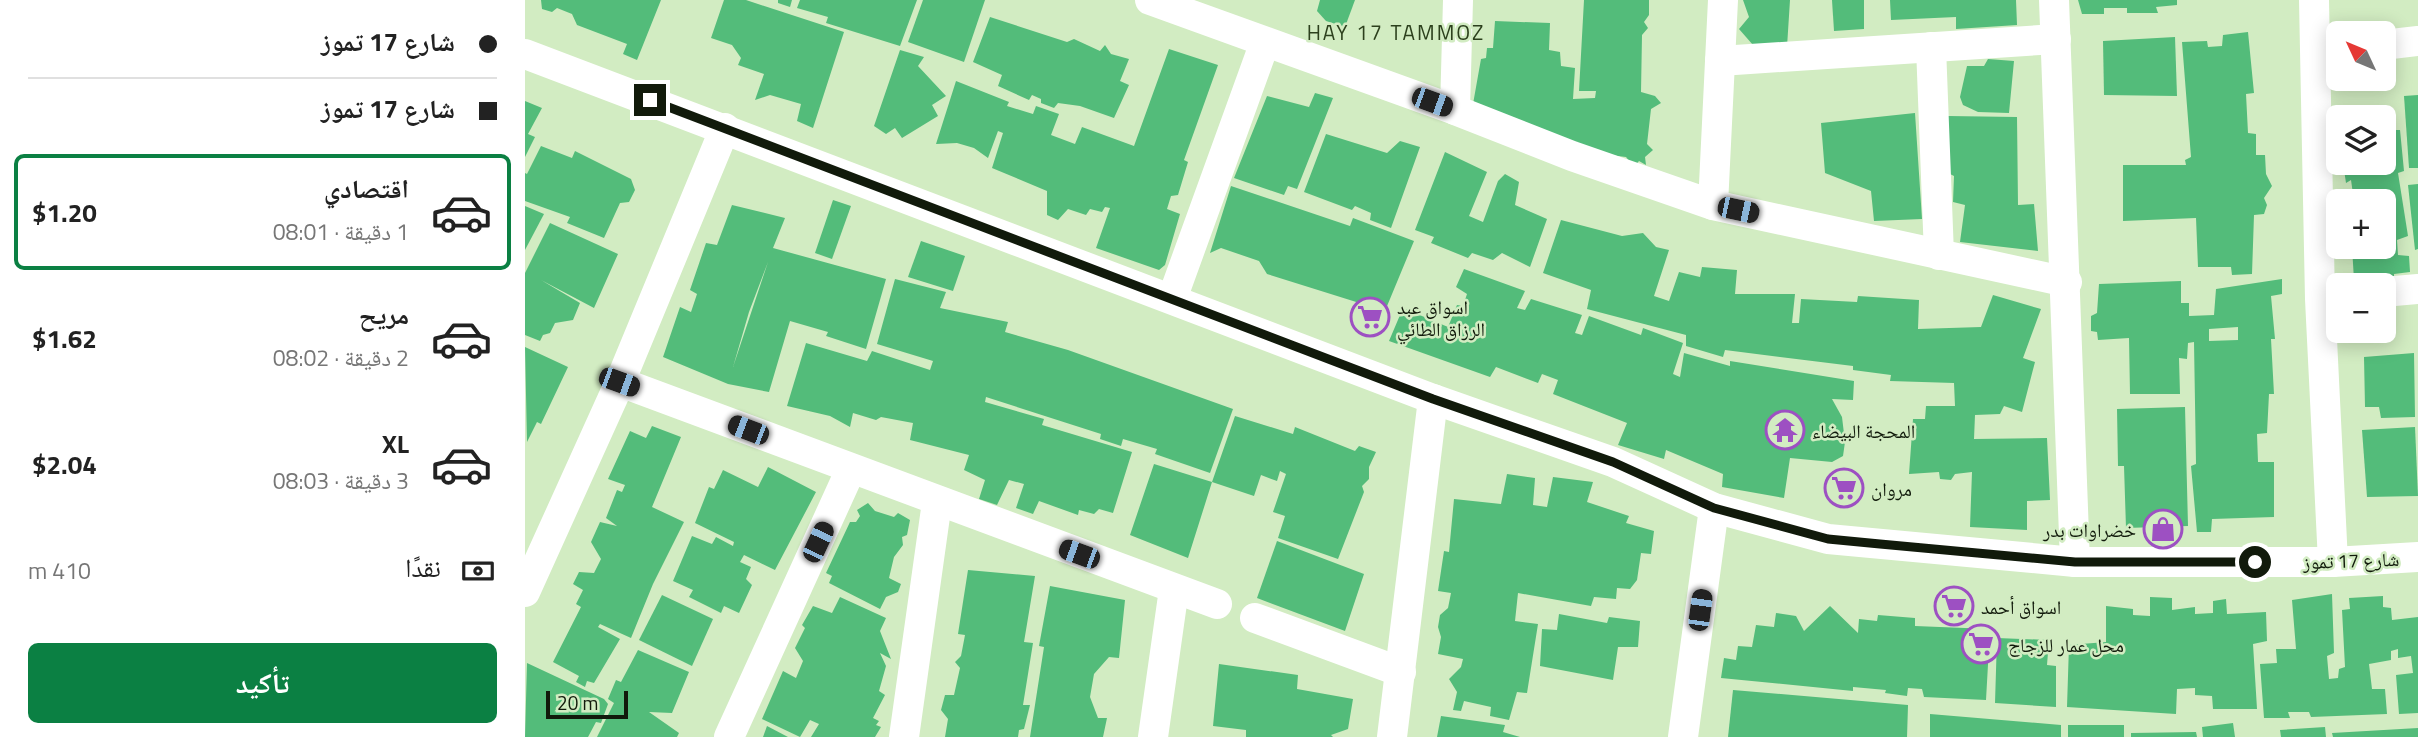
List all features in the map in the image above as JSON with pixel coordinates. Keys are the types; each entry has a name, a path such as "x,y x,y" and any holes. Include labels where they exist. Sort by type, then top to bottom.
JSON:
{"street":[{"path":"1150,0 1455,110 1572,156 1713,205 2067,282"},
{"path":"1455,110 1458,0"},
{"path":"1713,205 1723,0"},
{"path":"2054,0 2067,282 2075,562"},
{"path":"2314,0 2326,52"},
{"path":"1720,61 2056,39"},
{"path":"2396,44 2418,41"},
{"path":"1172,299 1265,42"},
{"path":"1931,47 1939,255"},
{"name":"شارع 17 تموز","path":"525,54 1433,399 1613,462 1714,508 1828,539 2075,562 2333,562 2418,557"},
{"path":"2326,91 2329,273"},
{"path":"525,592 619,382 725,128"},
{"path":"2396,291 2418,289"},
{"path":"2330,343 2333,562"},
{"path":"619,382 1217,604"},
{"path":"1392,737 1433,399"},
{"path":"729,737 851,469"},
{"path":"904,737 937,502"},
{"path":"1683,737 1714,508"},
{"path":"1153,737 1174,589"},
{"path":"1255,618 1401,671"}],"building":[{"path":"541,0 661,0 637,60 623,54 627,44 577,25 572,14 557,8 552,12 542,9"},
{"path":"724,0 746,0 844,32 813,128 797,121 801,104 770,95 755,100 764,74 738,65 741,58 732,45 711,38"},
{"path":"778,0 792,0 790,7 778,3"},
{"path":"800,0 917,0 900,46 826,23 828,17 797,8"},
{"path":"923,0 985,0 964,62 908,42"},
{"path":"1320,0 1355,0 1345,27 1326,21 1317,11"},
{"path":"1584,0 1649,0 1649,15 1644,22 1648,28 1642,35 1641,92 1655,96 1661,103 1651,109 1647,144 1653,150 1645,157 1646,165 1639,161 1634,167 1626,157 1567,150 1473,104 1481,59 1486,58 1487,48 1493,48 1495,21 1550,23 1549,50 1560,52 1561,66 1575,68 1573,99 1595,98 1596,91 1579,91"},
{"path":"1743,0 1790,0 1787,47 1753,45 1739,29 1749,17"},
{"path":"1832,0 1864,0 1864,29 1834,31"},
{"path":"1890,0 2016,0 2017,25 1956,29 1956,17 1891,20"},
{"path":"2078,0 2177,0 2177,5 2156,7 2158,13 2127,13 2127,8 2104,8 2104,14 2082,14"},
{"path":"990,17 1067,42 1074,39 1100,51 1105,45 1111,54 1129,59 1120,81 1129,85 1114,118 1080,106 1058,103 1054,108 1041,103 1041,99 1032,95 1029,100 998,86 1002,75 973,62"},
{"path":"2248,32 2254,93 2246,94 2248,133 2256,134 2256,155 2265,155 2266,174 2272,186 2264,198 2267,205 2264,214 2254,215 2252,274 2232,275 2231,267 2198,267 2196,218 2123,221 2123,165 2186,165 2185,160 2191,157 2182,42 2207,41 2208,47 2222,46 2223,35"},
{"path":"2175,37 2177,96 2104,95 2103,41"},
{"path":"1169,49 1218,65 1184,160 1188,162 1178,195 1171,196 1167,209 1180,214 1165,265 1159,270 1096,248 1110,208 1105,207 1102,212 1090,209 1086,215 1068,209 1058,220 1047,215 1047,191 992,168 1003,133 998,131 988,158 974,148 957,143 936,144 956,81 1009,102 1007,106 1033,114 1036,106 1059,114 1051,135 1075,144 1082,127 1134,146"},
{"path":"900,50 924,57 918,66 946,96 932,105 938,116 902,138 895,128 886,134 874,126"},
{"path":"1988,59 2014,61 2009,113 1978,112 1963,105 1960,97 1967,66 1984,66"},
{"path":"1315,93 1333,98 1297,189 1288,186 1284,195 1234,178 1267,96 1309,107"},
{"path":"2418,95 2418,168 2409,168 2404,96"},
{"path":"525,101 542,108 528,134 535,137 525,157"},
{"path":"1915,113 1922,219 1874,221 1871,191 1825,173 1821,123"},
{"path":"1948,116 2017,117 2018,205 2034,204 2038,251 1960,242 1965,205 1953,202 1954,176 1948,173"},
{"path":"2396,130 2400,130 2404,171 2398,173 2408,236 2397,240 2398,255 2409,256 2410,272 2354,273 2353,259 2396,259 2396,189 2352,189 2351,180 2346,183 2345,175 2396,175"},
{"path":"1326,134 1387,153 1400,141 1420,147 1391,228 1370,220 1371,213 1355,206 1352,210 1304,192"},
{"path":"541,146 572,158 575,151 631,179 635,190 629,202 620,203 604,238 567,223 570,217 525,201 525,173 527,174"},
{"path":"1445,152 1487,172 1469,216 1483,222 1498,181 1505,174 1519,182 1515,205 1547,219 1530,267 1502,253 1493,260 1472,253 1468,258 1431,243 1434,237 1415,230"},
{"path":"2418,184 2418,249 2415,250 2408,185"},
{"path":"1231,186 1350,226 1353,218 1414,241 1385,311 1267,274 1259,261 1221,248 1210,253"},
{"path":"833,200 851,206 832,259 815,253"},
{"path":"732,205 785,218 773,248 886,279 866,349 826,336 828,332 790,321 769,392 728,384 663,357 680,307 691,312 697,294 690,290 706,243 717,245","holes":["768,262 733,367 749,312"]},
{"path":"525,206 544,214 525,250"},
{"path":"1561,220 1622,236 1643,233 1656,247 1669,250 1654,296 1669,301 1679,272 1700,277 1702,267 1737,270 1735,294 1795,294 1792,323 1799,323 1801,299 1857,302 1858,296 1919,300 1918,329 1981,327 1993,295 2041,309 2023,358 2035,362 2022,412 2004,406 2000,414 1975,415 1974,439 2047,438 2050,500 2027,501 2027,530 1970,527 1972,472 1955,474 1951,480 1940,479 1939,472 1909,474 1913,419 1925,419 1926,406 1955,406 1954,383 1890,381 1891,375 1853,370 1853,366 1725,350 1723,357 1686,346 1686,335 1587,309 1591,290 1543,273"},
{"path":"550,223 618,254 594,308 541,280 580,303 573,320 555,323 550,333 543,335 540,341 525,335 525,273"},
{"path":"921,241 965,256 953,291 908,277"},
{"path":"1464,269 1525,291 1517,308 1525,310 1531,299 1582,315 1575,333 1582,335 1589,316 1641,335 1643,328 1683,343 1673,374 1680,377 1684,353 1730,366 1730,361 1854,381 1853,400 1832,399 1842,417 1845,442 1843,456 1832,462 1790,458 1784,498 1722,487 1723,474 1666,450 1664,459 1618,445 1627,423 1553,394 1558,380 1542,374 1538,383 1496,367 1490,377 1389,341 1403,308 1448,327 1457,305 1463,306 1467,294 1456,287"},
{"path":"895,279 946,292 940,308 1008,322 1005,332 1068,350 1233,409 1210,473 1155,454 1157,449 1123,439 1121,446 1100,439 1101,434 986,397 985,402 1044,419 1042,425 1132,452 1113,513 1099,509 1094,514 1079,510 1078,515 1039,501 1033,514 1016,508 1024,484 1009,480 997,505 979,499 985,480 964,470 969,455 910,440 913,423 881,417 876,420 853,413 850,427 830,416 787,406 806,343 867,361 872,351 930,370 933,361 877,344"},
{"path":"2282,279 2282,294 2271,296 2275,339 2271,339 2274,394 2269,394 2267,433 2257,434 2258,462 2274,462 2274,517 2212,519 2211,532 2197,532 2191,466 2196,464 2194,342 2188,343 2187,359 2179,358 2180,394 2130,394 2129,338 2098,340 2097,332 2091,331 2091,316 2097,313 2099,284 2181,281 2181,303 2189,303 2189,316 2214,315 2216,289","holes":["2238,327 2238,340 2209,341 2209,329"]},
{"path":"525,347 568,367 541,424 537,422 527,442"},
{"path":"2414,353 2415,417 2381,418 2379,407 2365,407 2364,357"},
{"path":"2185,407 2188,526 2126,528 2124,466 2118,466 2117,409"},
{"path":"1235,416 1293,434 1295,427 1355,451 1359,446 1376,452 1369,467 1369,479 1362,486 1364,492 1338,559 1278,538 1285,516 1273,512 1286,474 1280,471 1277,481 1261,475 1254,496 1212,482"},
{"path":"652,426 681,437 652,507 684,522 653,584 631,638 600,624 598,627 620,639 594,683 587,681 585,687 576,682 579,676 553,662 581,607 576,604 583,590 573,584 579,572 594,573 601,559 591,542 600,522 617,526 606,518 617,490 622,492 625,485 608,479 630,431 646,438"},
{"path":"2415,427 2418,496 2367,497 2362,430"},
{"path":"1154,464 1212,482 1188,558 1130,535"},
{"path":"768,467 816,492 775,570 744,555 740,562 751,567 746,579 752,585 739,613 724,606 721,613 689,597 693,590 673,581 692,536 712,544 716,537 733,546 734,542 695,523 709,487 714,489 723,470 758,487"},
{"path":"1507,474 1535,478 1533,505 1547,507 1553,477 1593,482 1587,502 1629,516 1626,523 1654,531 1651,554 1641,553 1637,580 1630,589 1617,588 1616,599 1594,597 1591,606 1518,593 1515,621 1538,624 1527,693 1517,692 1509,720 1490,716 1491,707 1464,701 1461,711 1453,710 1457,692 1449,679 1461,667 1463,659 1438,654 1441,637 1438,627 1440,615 1448,608 1451,593 1438,591 1444,551 1449,552 1454,499 1501,504"},
{"path":"868,503 875,511 894,517 898,513 910,520 907,535 902,537 903,545 894,557 889,578 901,584 898,592 886,597 880,609 829,583 832,576 826,573 850,522 856,522 860,516 857,510"},
{"path":"1277,541 1364,574 1345,631 1257,598"},
{"path":"968,570 1035,576 1024,642 1033,643 1023,705 1030,705 1024,729 1019,730 1018,737 945,737 948,719 941,710 945,695 954,695 960,668 955,662 961,656 965,635 958,634"},
{"path":"1050,586 1125,600 1119,658 1109,657 1094,674 1090,697 1098,718 1107,718 1103,737 1030,737 1044,647 1039,646"},
{"path":"2332,594 2334,653 2327,656 2329,679 2338,678 2339,669 2345,667 2342,610 2350,609 2349,598 2383,596 2383,607 2391,608 2392,620 2418,617 2418,713 2399,714 2396,675 2413,673 2411,656 2398,658 2398,649 2391,651 2391,660 2369,664 2372,689 2385,689 2387,714 2311,717 2309,712 2288,712 2290,718 2264,718 2260,664 2277,663 2276,649 2296,649 2292,600"},
{"path":"662,595 713,619 692,666 639,640"},
{"path":"840,597 886,618 880,631 891,659 880,653 886,666 879,691 885,695 873,718 879,721 876,725 881,727 875,737 811,737 819,724 810,720 800,737 762,719 783,671 796,678 803,661 795,648 805,628 802,625 813,606 832,613"},
{"path":"2150,597 2172,598 2172,610 2195,607 2195,614 2213,613 2213,601 2226,599 2227,614 2266,612 2267,641 2253,644 2257,709 2213,709 2212,696 2195,695 2195,688 2177,689 2176,714 2067,707 2069,645 2106,642 2106,606 2133,609 2133,615 2150,616"},
{"path":"1830,606 1858,633 1859,619 1877,621 1878,615 1915,618 1915,626 1990,629 1986,700 1924,697 1922,689 1908,688 1907,696 1885,693 1886,690 1853,687 1853,691 1721,678 1724,658 1736,660 1738,646 1752,647 1756,625 1774,627 1776,613 1796,616 1804,631"},
{"path":"1559,614 1607,623 1609,617 1640,621 1638,647 1618,647 1613,680 1540,666 1542,629 1557,630"},
{"path":"1997,638 2049,640 2047,665 2056,666 2056,707 1995,703"},
{"path":"638,650 689,672 672,713 649,712 679,733 677,737 597,737 614,703 608,699 616,680 621,682"},
{"path":"527,663 604,699 608,704 601,723 596,722 588,737 525,737"},
{"path":"1219,664 1298,675 1297,689 1353,699 1348,729 1331,735 1333,737 1246,737 1246,730 1213,726"},
{"path":"1733,690 1908,705 1907,737 1728,737"},
{"path":"1930,714 2061,725 2061,737 1930,737"},
{"path":"1441,716 1505,725 1503,732 1520,737 1437,737"},
{"path":"2233,723 2235,737 2203,737 2202,727"},
{"path":"2068,725 2124,725 2124,737 2068,737"},
{"path":"767,726 788,737 763,737"},
{"path":"2325,727 2326,737 2281,737 2280,730"},
{"path":"2418,728 2418,737 2333,737 2332,733"},
{"path":"2196,732 2197,737 2131,737 2131,733"}],"place":[{"name":"اسواق عبد الرزاق الطائي","path":"1370,317"},
{"name":"المحجة البيضاء","path":"1785,430"},
{"name":"مروان","path":"1844,488"},
{"name":"خضراوات بدر","path":"2163,529"},
{"name":"اسواق أحمد","path":"1954,606"},
{"name":"محل عمار للزجاج","path":"1981,644"}],"district":[{"name":"HAY 17 TAMMOZ","path":"1396,32"}],"route":[{"path":"650,100 1433,399 1613,462 1714,508 1828,539 1957,552 2075,562 2255,562"}]}
